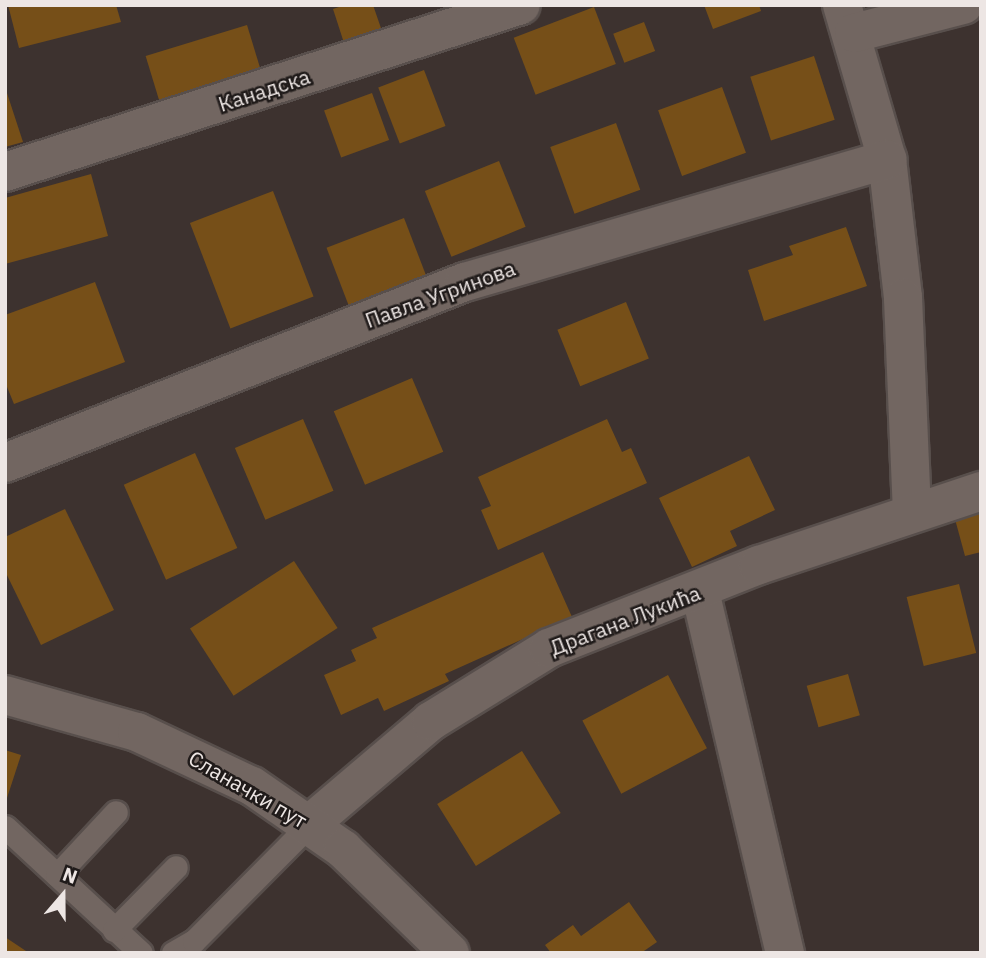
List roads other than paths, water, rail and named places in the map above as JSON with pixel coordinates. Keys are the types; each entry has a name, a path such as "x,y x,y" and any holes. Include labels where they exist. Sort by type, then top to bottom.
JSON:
{"street":[{"name":"Канадска","path":"5,172 521,5"},
{"path":"912,513 903,298 887,159 848,19 963,5"},
{"name":"Павла Угринова","path":"5,463 465,282 887,159"},
{"name":"Драгана Лукића","path":"311,823 379,762 482,686 549,648 912,513 981,491"},
{"path":"700,591 785,953"},
{"name":"Сланачки пут","path":"5,695 137,732 252,786 311,823 450,953"}],"lane":[{"path":"57,875 116,812"},
{"path":"173,953 194,941 311,823"},
{"path":"5,827 141,953"},
{"path":"114,930 176,867"}]}
